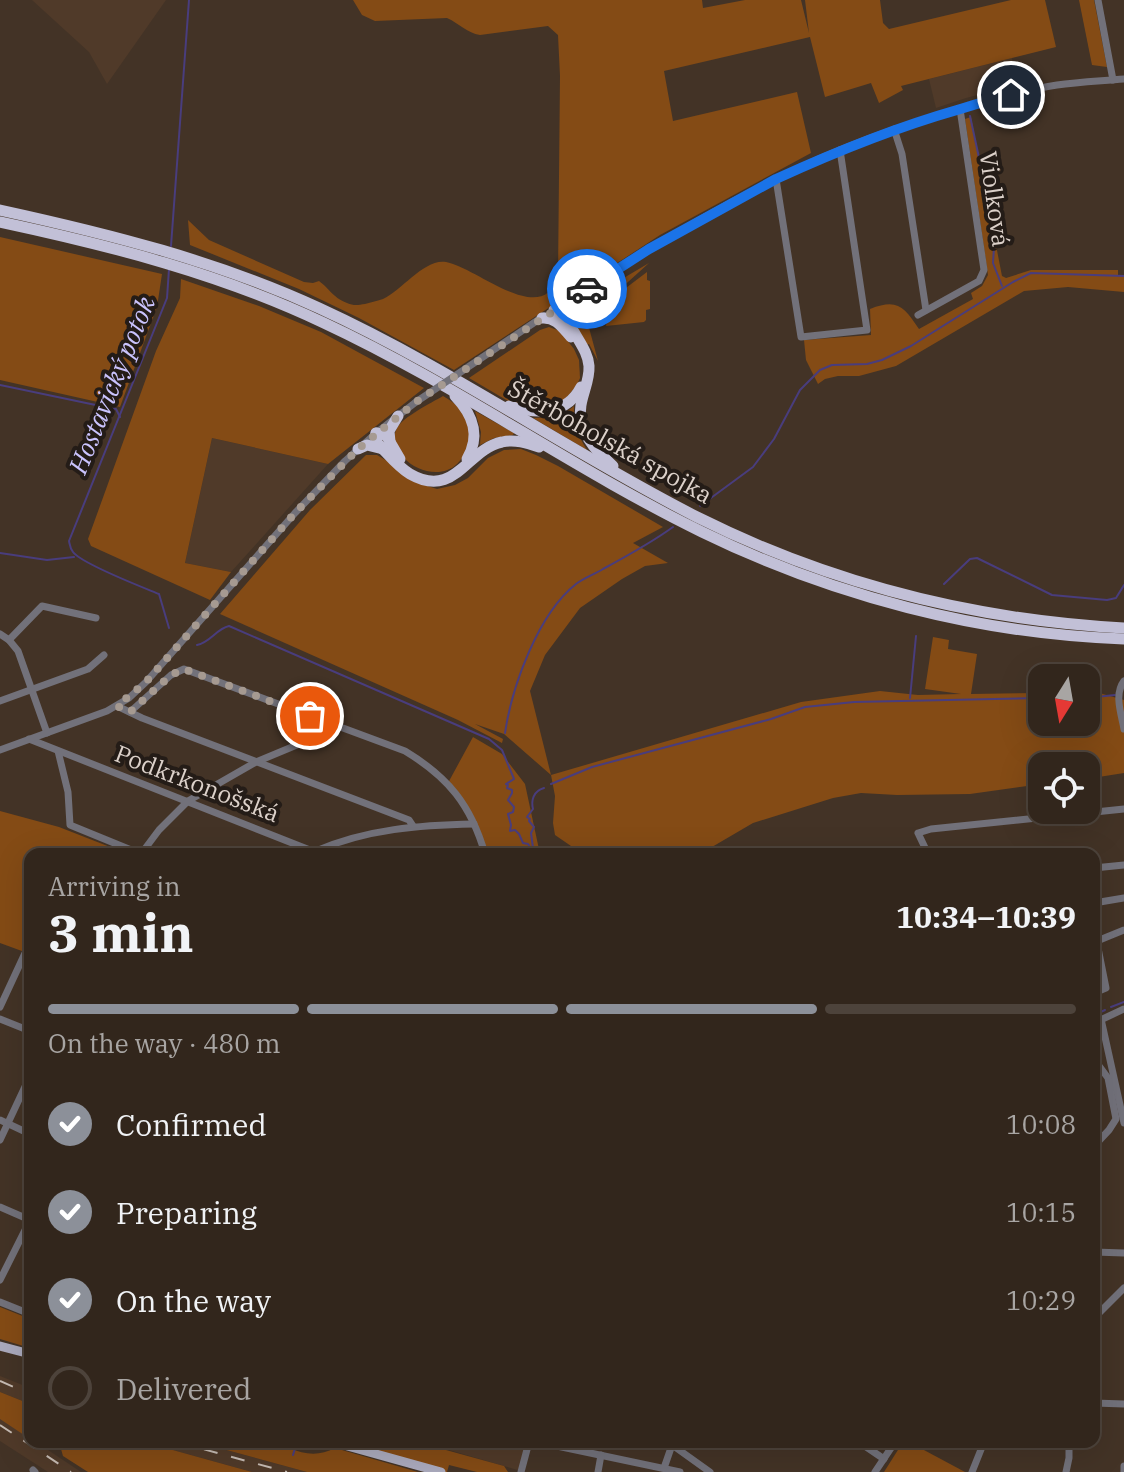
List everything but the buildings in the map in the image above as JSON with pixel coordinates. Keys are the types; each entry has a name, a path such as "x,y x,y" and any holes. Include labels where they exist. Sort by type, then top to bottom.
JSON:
{"highway":[{"name":"Štěrboholská spojka","path":"0,210 83,229 270,287 336,316 417,358 632,482 695,515 797,561 930,601 996,615 1124,628"},
{"name":"Štěrboholská spojka","path":"0,222 163,255"},
{"name":"Štěrboholská spojka","path":"181,261 355,338 627,492 764,560 897,605 1060,635 1124,639"},
{"path":"486,398 538,412 554,410 571,400 581,386 584,374 578,348 562,320 571,299"},
{"path":"554,310 553,315 562,320 584,349 589,365 580,408 584,431 596,450 632,482"},
{"path":"542,318 562,320"},
{"path":"358,449 367,445 386,446 414,471 425,475 437,476 461,466 468,458 474,441 472,420 455,397 432,379"},
{"path":"386,446 389,431 398,416"},
{"path":"376,433 384,434 386,446 408,473 423,479 456,475 482,451 504,441 526,443 566,457"}],"main road":[{"path":"0,1346 24,1352"},
{"path":"355,1448 441,1472"}],"street":[{"path":"1098,0 1113,80"},
{"path":"0,750 117,706 146,682 295,513 376,433 416,402 649,249 776,179 894,129 1003,96 1057,85 1124,79"},
{"name":"Violková","path":"894,129 902,154 922,312 979,281 984,270 960,109"},
{"path":"776,179 801,337 867,330 840,150"},
{"path":"9,640 42,606 96,618"},
{"path":"0,634 18,651 47,733"},
{"path":"0,701 88,669 104,655"},
{"path":"130,712 171,675 184,669 405,751 433,769 459,796 483,848"},
{"path":"1124,681 1119,695 1124,729"},
{"path":"117,706 409,820 413,826"},
{"path":"146,848 188,801 256,762 340,727"},
{"name":"Podkrkonošská","path":"29,739 306,848"},
{"path":"58,751 68,792 70,825 126,848"},
{"path":"925,848 918,833 931,829 1124,809"},
{"path":"326,848 366,835 413,826 474,824"},
{"path":"1100,867 1124,865"},
{"path":"1100,902 1124,898"},
{"path":"1100,940 1124,930"},
{"path":"0,1007 24,955"},
{"path":"1100,967 1106,988 1100,990"},
{"path":"1100,1020 1124,1009"},
{"path":"0,1019 24,1029"},
{"path":"1100,1032 1124,1123"},
{"path":"1100,1067 1108,1078 1116,1119 1100,1140"},
{"path":"0,1140 4,1122 24,1087"},
{"path":"4,1122 24,1131"},
{"path":"0,1207 24,1217"},
{"path":"0,1280 24,1232"},
{"path":"1100,1252 1124,1253"},
{"path":"1100,1312 1124,1288"},
{"path":"0,1302 24,1312"},
{"path":"1100,1403 1124,1404"},
{"path":"521,1472 527,1448"},
{"path":"567,1448 601,1455 612,1462 680,1472"},
{"path":"664,1468 669,1448"},
{"path":"676,1448 710,1472"},
{"path":"868,1448 884,1459"},
{"path":"875,1472 891,1448"},
{"path":"972,1472 982,1448"},
{"path":"1066,1472 1069,1448"},
{"path":"598,1472 601,1455"}],"shaded area":[{"path":"32,0 166,0 107,84 89,52"},
{"path":"353,0 702,0 703,8 745,0 801,0 809,33 805,0 880,0 883,23 889,29 1011,0 1045,0 1056,47 901,86 903,90 879,103 871,83 825,97 810,37 664,71 673,121 797,92 811,153 660,235 454,370 299,289 190,245 188,220 209,240 304,282 319,281 338,298 354,305 383,299 438,262 459,266 524,296 538,297 550,291 558,276 558,35 548,26 480,35 447,18 375,21 362,15"},
{"path":"1079,0 1094,0 1107,67 1092,65"},
{"path":"1012,58 1017,85 936,108 929,79"},
{"path":"971,117 1002,276 1006,278 1031,270 1118,270 1118,275 1124,275 1124,292 1068,287 1024,291 896,366 859,376 825,379 818,384 806,360 804,340 871,335 870,309 887,304 904,310 919,329 973,299 971,293 982,286 988,275 965,119"},
{"path":"0,237 162,274 157,307 120,407 0,380"},
{"path":"649,263 597,310 588,324 598,361 577,326 578,305"},
{"path":"647,272 650,309 646,310 646,320 606,326 610,300"},
{"path":"181,279 321,332 424,388 328,464 212,438 185,563 231,572 210,600 91,546 88,539 156,351 180,298"},
{"path":"549,327 560,331 579,360 580,378 562,403 543,408 508,401 469,378 540,330"},
{"path":"443,396 466,416 470,434 464,455 452,468 438,472 423,470 400,453 395,441 397,428 411,415"},
{"path":"574,406 577,429 587,450 533,418 560,414"},
{"path":"475,411 513,435 494,438 480,445 481,432"},
{"path":"212,438 328,464 231,572 185,563"},
{"path":"521,449 558,466 663,527 633,543 668,563 645,566 580,608 545,655 530,691 551,775 504,734 475,724 503,739 502,743 458,720 220,614 310,510 366,455 377,455 412,481 437,489 468,478 488,458 504,450"},
{"path":"933,637 949,640 948,649 977,654 971,694 1028,693 1028,736 1100,736 1100,693 1124,700 1124,773 1100,777 1100,752 1028,752 1028,786 970,794 861,793 833,798 753,823 710,848 578,848 555,835 555,796 551,775 801,702 880,691 918,695 961,694 925,689"},
{"path":"473,737 502,754 525,784 539,848 484,848 476,823 448,783"},
{"path":"0,811 59,827 113,848 24,848 24,952 0,943"},
{"path":"0,1307 24,1317 24,1346 0,1339"},
{"path":"0,1376 24,1386 24,1402 0,1392"},
{"path":"0,1392 24,1402 24,1435 0,1419"},
{"path":"0,1418 24,1434 24,1448 45,1448 81,1472 48,1472 0,1441"},
{"path":"61,1448 166,1448 252,1472 88,1472 63,1456"},
{"path":"166,1448 219,1448 307,1472 252,1472"},
{"path":"219,1448 290,1448 312,1454 335,1448 418,1472 307,1472"},
{"path":"358,1448 439,1448 504,1466 508,1472 477,1472 449,1465 447,1472"},
{"path":"442,1448 527,1448 521,1471"},
{"path":"899,1448 920,1448 965,1472 884,1472"}],"waterway":[{"name":"Hostavický potok","path":"171,246 189,0"},
{"path":"970,116 995,232 993,263 1002,286"},
{"name":"Hostavický potok","path":"169,269 167,298 69,541 73,552 88,563 159,594 169,628"},
{"path":"700,506 753,467 774,439 800,390 820,370 832,365 867,364 882,360 911,346 1031,273 1124,276"},
{"path":"0,385 116,409 120,417"},
{"path":"505,733 514,694 529,652 562,597 579,582 673,527"},
{"path":"0,553 47,560 74,557"},
{"path":"944,584 970,559 977,558 1052,595 1107,600 1116,598 1124,585"},
{"name":"Hostavický potok","path":"197,645 229,626 489,739 502,750 514,779 506,784 512,790 508,800 514,807 513,812 508,814 510,831 515,830 530,848"},
{"path":"910,698 916,636"},
{"path":"1100,697 1115,695"},
{"path":"551,784 592,767 805,707 854,702 1028,698"},
{"path":"533,848 531,833 534,827 527,817 533,809 535,794 544,788"},
{"path":"1111,1007 1124,1002"},
{"path":"1100,1012 1105,1010"},
{"name":"Hostavický potok","path":"293,1455 295,1448"}],"railway":[{"path":"0,1381 24,1391"},
{"path":"0,1425 24,1441"},
{"path":"35,1448 71,1472"},
{"path":"199,1448 287,1472"}],"way so far":[{"path":"310,716 184,669 171,675 130,712 117,706 146,682 295,513 376,433 416,402 587,289"}],"route":[{"path":"587,289 649,249 797,169 894,129 1011,95"}]}
